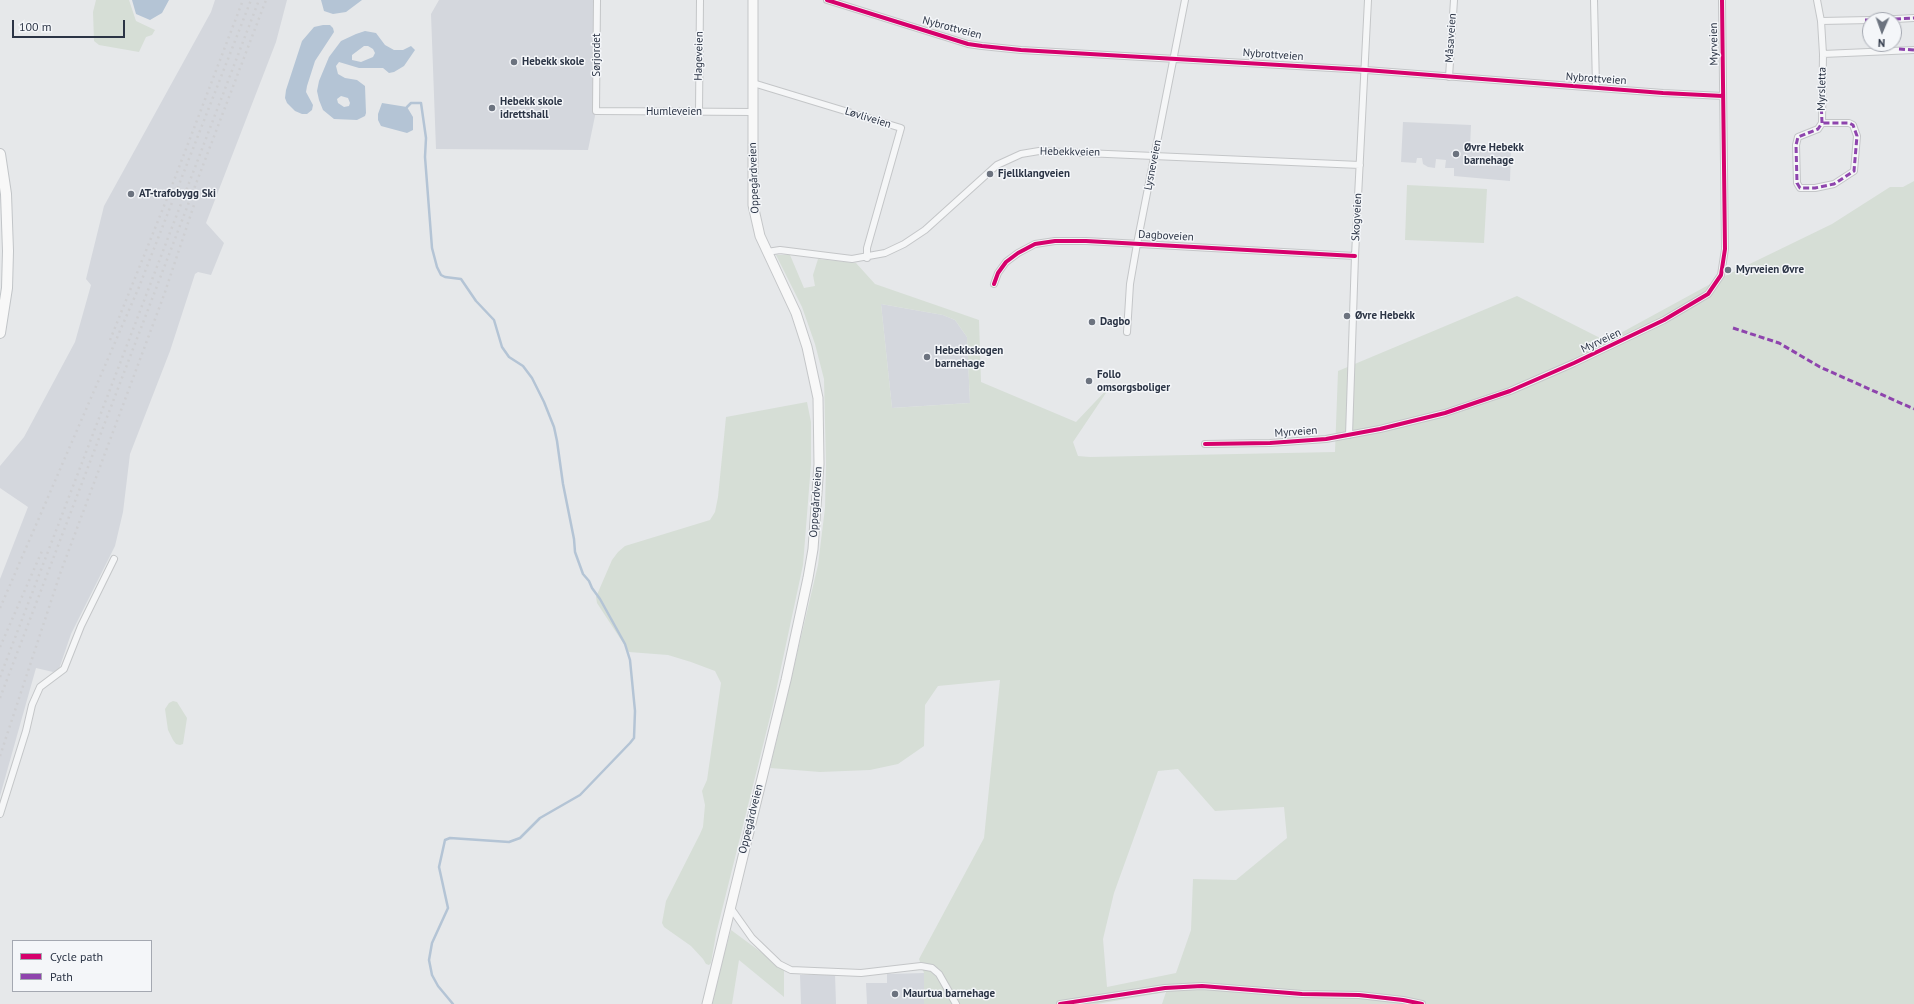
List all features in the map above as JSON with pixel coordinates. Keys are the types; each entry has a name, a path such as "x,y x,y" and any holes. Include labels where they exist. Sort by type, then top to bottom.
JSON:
{"main road":[{"name":"Oppegårdveien","path":"707,1004 786,680 808,578 814,534 819,464 818,398 807,347 796,313 758,230 753,205 753,0"},
{"path":"0,154 6,194 8,251 6,294 0,333"}],"street":[{"name":"Sørjordet","path":"596,111 597,0"},
{"name":"Hageveien","path":"699,112 700,0"},
{"name":"Nybrottveien","path":"827,0 968,44 1021,50 1366,70 1662,93 1724,96"},
{"name":"Lysneveien","path":"1127,332 1130,284 1185,0"},
{"name":"Skogveien","path":"1349,435 1355,256 1366,70 1368,0"},
{"name":"Måsaveien","path":"1448,77 1454,0"},
{"path":"1594,0 1596,88"},
{"name":"Myrveien","path":"1205,444 1308,441 1349,435 1445,413 1516,389 1629,338 1677,313 1708,294 1721,275 1725,254 1722,0"},
{"name":"Myrsletta","path":"1818,0 1821,21 1822,123 1818,129 1798,137 1796,153 1797,183 1800,188 1815,188 1834,184 1854,171 1857,136 1853,125 1849,123 1822,123"},
{"path":"1902,19 1914,18"},
{"path":"1821,21 1862,20"},
{"name":"Myrsletta","path":"1822,54 1914,50"},
{"name":"Løvliveien","path":"753,83 901,128 867,248 867,258"},
{"name":"Humleveien","path":"596,111 753,112"},
{"name":"Hebekkveien","path":"767,252 780,250 848,259 867,258 892,250 911,240 932,224 992,169 1021,154 1047,150 1360,165"},
{"name":"Dagboveien","path":"994,284 998,273 1006,262 1018,253 1036,244 1055,241 1086,241 1355,256"},
{"path":"0,814 26,732 32,705 40,687 64,669 81,626 114,559"},
{"path":"730,907 752,938 779,964 791,970 861,973 921,966 932,968 939,974 956,1004"},
{"path":"1060,1004 1165,988 1202,986 1302,994 1359,995 1403,1000 1422,1004"}],"shaded area":[{"path":"96,0 129,0 136,21 155,30 152,35 146,37 139,52 99,45 94,41 93,12"},
{"path":"215,0 287,0 276,42 206,223 224,243 211,275 198,272 195,274 170,351 130,454 123,512 115,546 71,634 59,669 53,672 36,668 0,796 0,579 28,507 0,488 0,466 24,437 75,342 91,285 86,279 104,206 211,12"},
{"name":"Hebekk skole","path":"439,0 597,0 596,111 588,150 436,149 431,14"},
{"name":"Øvre Hebekk barnehage","path":"1403,122 1471,125 1470,148 1511,150 1510,181 1454,176 1454,168 1445,168 1446,160 1436,159 1435,168 1428,167 1423,164 1422,158 1417,158 1416,163 1401,162"},
{"path":"1914,181 1914,1004 1162,1004 1166,992 1097,1004 924,1004 924,973 919,959 984,838 1000,680 938,686 925,705 924,746 898,764 870,770 820,772 770,768 818,565 825,508 826,464 824,379 815,344 802,307 776,255 790,255 804,288 815,286 813,275 818,259 856,263 875,284 979,320 981,382 1076,422 1112,384 1073,442 1078,456 1335,452 1338,371 1517,296 1606,341 1725,276 1832,224 1890,187 1903,187","holes":["881,304 943,315 955,320 967,337 970,403 892,408","1178,769 1215,811 1284,807 1287,838 1236,880 1193,879 1191,930 1176,973 1107,987 1103,939 1114,893 1158,771"]},
{"path":"1407,185 1487,189 1484,243 1405,240"},
{"name":"Hebekkskogen barnehage","path":"881,304 943,315 955,320 967,337 970,403 892,408"},
{"path":"807,402 811,422 811,464 803,565 773,705 716,934 711,963 709,965 706,964 691,946 664,927 662,923 666,901 703,827 705,805 702,791 707,780 721,683 715,671 691,662 668,655 629,652 597,603 596,597 612,560 625,546 710,520 715,512 718,497 726,417"},
{"path":"173,701 177,702 187,718 183,744 180,745 176,744 168,730 165,709 169,703"},
{"path":"731,930 784,969 784,997 739,960 732,1004 710,1004"},
{"name":"Maurtua barnehage","path":"924,973 924,1004 867,1004 866,983 887,983 887,974"},
{"path":"835,974 836,1004 801,1004 800,975"}],"water":[{"path":"132,0 169,0 162,13 150,20 136,14"},
{"path":"321,0 362,0 346,12 333,14 324,11"},
{"path":"330,25 334,32 315,61 307,86 306,92 313,105 312,110 307,114 302,114 295,111 287,103 285,98 286,90 302,41 314,27"},
{"path":"365,31 376,33 385,45 394,50 403,50 411,46 415,50 404,66 394,72 389,73 383,68 359,68 339,62 336,66 338,74 345,78 357,80 365,86 366,113 365,116 357,120 334,119 323,110 319,100 317,91 319,81 329,57 341,41","holes":["364,46 368,46 373,49 375,53 373,57 361,62 352,60 352,55","341,96 348,98 350,103 349,106 344,107 338,103 337,99"]},
{"path":"382,103 407,107 413,117 413,130 407,133 381,126 378,120 378,114"}],"waterway":[{"path":"407,107 411,103 421,103 426,138 425,157 432,248 437,267 441,275 461,279 476,301 494,320 502,347 509,357 523,366 532,378 544,402 554,427 557,441 575,552 583,574 600,599 625,644 630,660 635,711 634,738 630,743 580,795 540,818 520,838 509,842 450,838 445,840 439,867 448,908 432,943 429,960 432,975 438,986 453,1004"}],"railway":[{"path":"110,340 168,196 243,0"},
{"path":"0,608 139,287 251,0"},
{"path":"0,677 259,0"},
{"path":"0,698 266,0"},
{"path":"0,756 60,574 164,295 194,205"},
{"path":"0,647 42,551"}],"marked path":[{"path":"1902,19 1914,18"},
{"path":"1902,49 1914,50"},
{"path":"1821,99 1822,123 1818,129 1798,137 1796,145 1797,183 1800,188 1815,188 1834,184 1854,171 1857,136 1853,125 1849,123 1822,123"},
{"path":"1733,328 1779,343 1820,367 1914,409"}],"cycle path":[{"path":"827,0 968,44 982,46 1021,50 1366,70 1663,93 1723,96"},
{"path":"1205,444 1270,443 1326,439 1380,429 1445,413 1510,391 1574,363 1664,320 1708,294 1721,275 1725,249 1722,0"},
{"path":"994,284 998,273 1006,262 1018,253 1035,244 1055,241 1086,241 1355,256"},
{"path":"1060,1004 1165,988 1202,986 1302,994 1359,995 1403,1000 1422,1004"}],"place":[{"name":"Hebekk skole","path":"514,62"},
{"name":"Hebekk skole idrettshall","path":"492,108"},
{"name":"Øvre Hebekk barnehage","path":"1456,154"},
{"name":"Fjellklangveien","path":"990,174"},
{"name":"AT-trafobygg Ski","path":"131,194"},
{"name":"Myrveien Øvre","path":"1728,270"},
{"name":"Øvre Hebekk","path":"1347,316"},
{"name":"Dagbo","path":"1092,322"},
{"name":"Hebekkskogen barnehage","path":"927,357"},
{"name":"Follo omsorgsboliger","path":"1089,381"},
{"name":"Maurtua barnehage","path":"895,994"}]}
